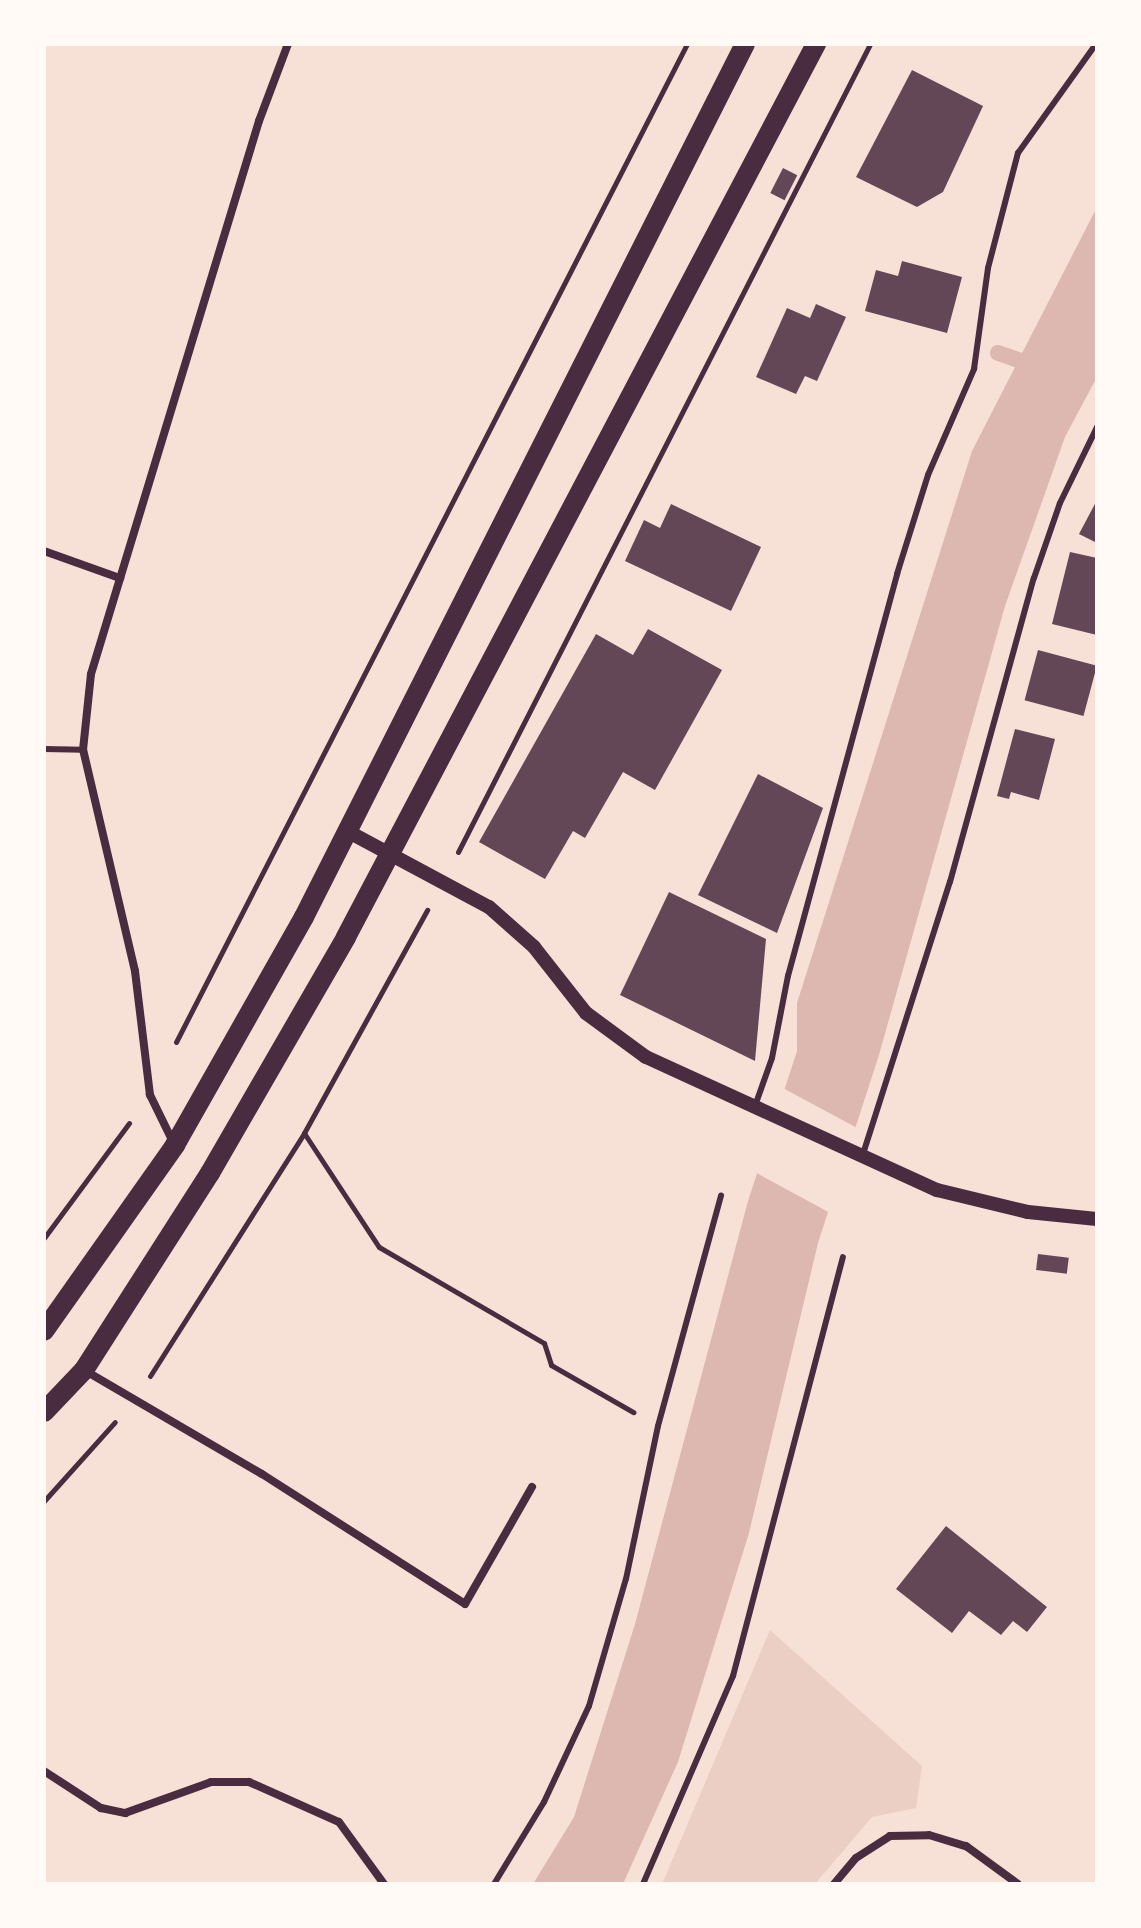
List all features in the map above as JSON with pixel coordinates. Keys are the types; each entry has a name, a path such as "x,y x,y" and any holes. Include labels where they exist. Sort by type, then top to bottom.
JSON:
{"main road":[{"path":"44,1331 175,1145 304,917 745,44"},
{"path":"44,1412 84,1370 210,1173 390,853 816,44"}],"street":[{"path":"175,1145 150,1095 135,971 83,750 91,674 259,121 288,44"},
{"path":"44,551 120,578"},
{"path":"347,831 489,907 534,947 586,1013 634,1048 842,1149 937,1190 1028,1212 1097,1219"},
{"path":"84,1370 465,1604 532,1487"},
{"path":"44,1771 101,1808 125,1813 211,1782 249,1782 339,1822 384,1884"},
{"path":"834,1884 856,1858 890,1836 929,1835 966,1846 1018,1884"}],"lane":[{"path":"755,1106 772,1058 788,976 897,574 928,475 974,369 988,268 1018,153 1096,44"},
{"path":"861,1157 950,882 1034,578 1060,503 1097,427"},
{"path":"44,749 83,750"},
{"path":"494,1884 544,1802 589,1706 626,1579 658,1426 721,1195"},
{"path":"643,1884 733,1676 843,1257"}],"path":[{"path":"44,1238 150,1095 314,764 687,44"},
{"path":"44,1501 135,1400 304,1133 443,881 870,44"},
{"path":"304,1133 379,1247 544,1343 551,1365 658,1426"}],"shaded area":[{"path":"1097,207 1097,377 1065,437 1005,606 879,1055 818,1243 749,1533 678,1762 623,1884 533,1884 574,1817 635,1624 748,1201 797,1051 797,1003 972,451"},
{"path":"770,1630 922,1766 916,1808 872,1817 815,1884 662,1884"}],"pier":[{"path":"781,1087 859,1129 832,1214 753,1171"}],"building":[{"path":"912,70 983,106 943,192 917,207 856,177"},
{"path":"783,168 797,175 785,200 770,193"},
{"path":"902,261 962,277 947,333 865,311 876,270 898,276"},
{"path":"816,304 846,317 817,381 805,376 796,394 756,377 787,308 810,318"},
{"path":"1097,500 1097,543 1079,534"},
{"path":"671,504 761,547 731,611 625,561 644,520 660,528"},
{"path":"1070,552 1097,558 1097,635 1052,624"},
{"path":"648,629 722,670 655,790 623,772 585,838 573,831 545,879 479,842 596,634 633,655"},
{"path":"1038,650 1097,666 1083,716 1025,700"},
{"path":"1015,729 1055,739 1039,800 1011,792 1009,799 997,796"},
{"path":"758,774 823,808 777,933 698,895"},
{"path":"669,892 766,939 755,1061 620,995"},
{"path":"1038,1254 1069,1258 1067,1274 1036,1270"},
{"path":"946,1526 1047,1607 1027,1632 1013,1621 1001,1635 969,1611 952,1633 896,1589"}],"waterway":[{"path":"998,353 1035,366"}]}
